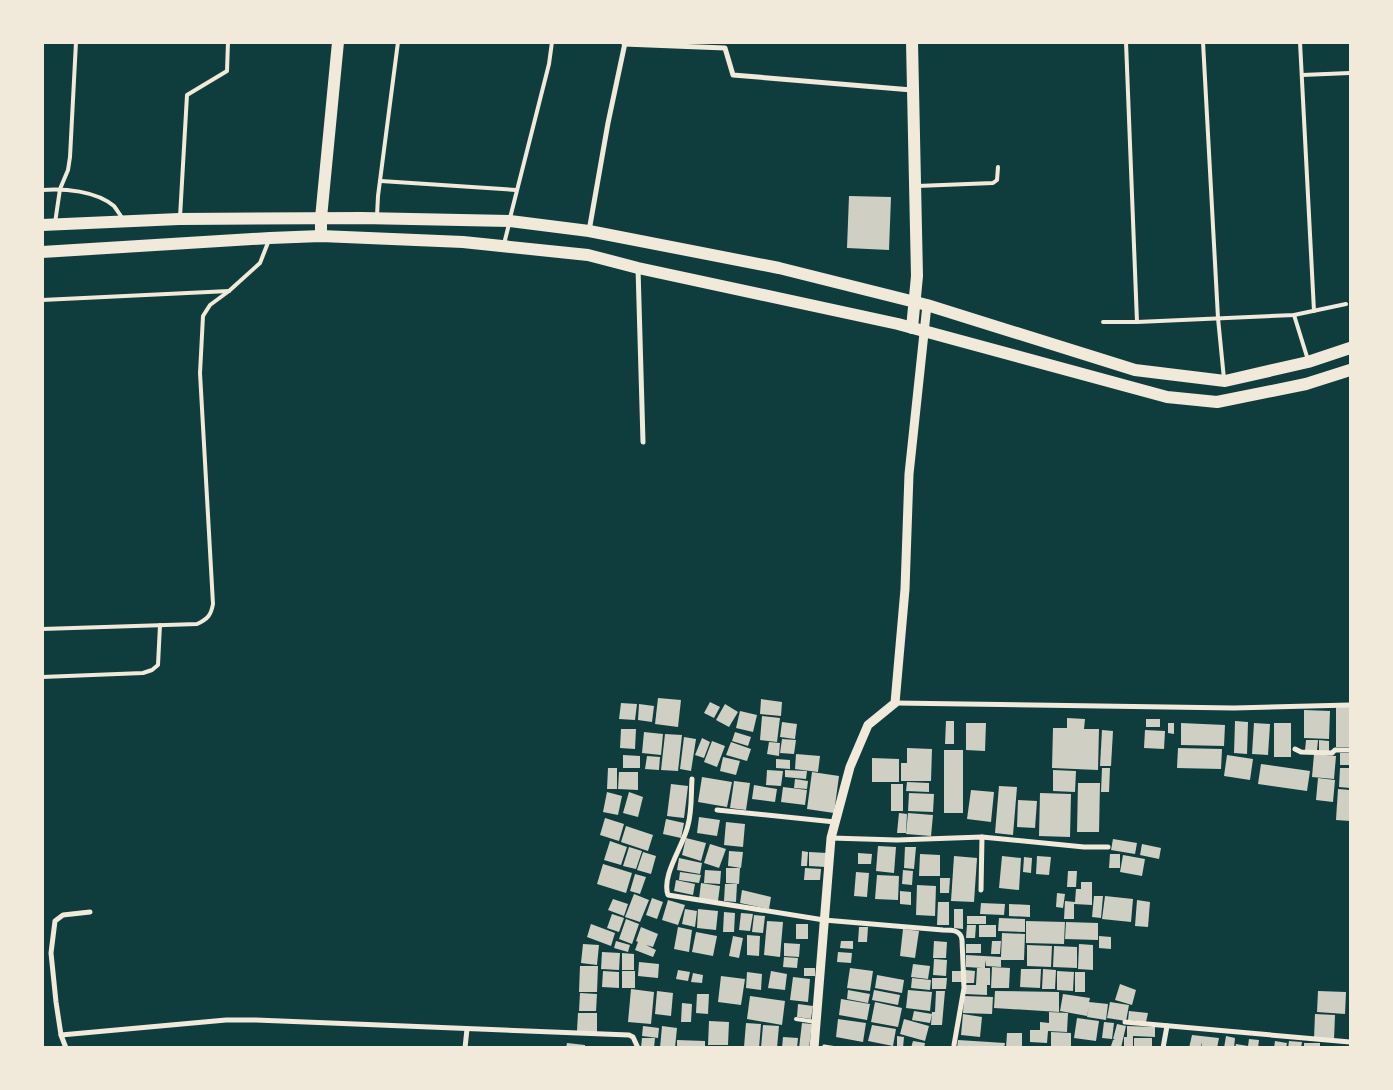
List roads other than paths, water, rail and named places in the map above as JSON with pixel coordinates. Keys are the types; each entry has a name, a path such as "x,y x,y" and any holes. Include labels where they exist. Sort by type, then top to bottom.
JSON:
{"main road":[{"path":"321,236 321,218 338,42"},
{"path":"912,42 917,276 921,304 918,330"},
{"path":"49,225 179,219 321,218 510,221 589,231 778,268 921,304 1135,370 1225,382 1308,362 1350,348"},
{"path":"42,252 321,236 463,242 588,255 638,268 780,297 918,330 1167,398 1217,402 1306,384 1350,370"}],"street":[{"path":"589,231 624,43 726,48 733,75 912,90"},
{"path":"638,268 643,442"},
{"path":"896,703 905,589 909,474 918,330"},
{"path":"814,1048 831,838 850,766 868,725 896,703 1234,708 1350,705"},
{"path":"1295,748 1301,752 1332,753 1335,750 1350,750"},
{"path":"692,779 688,825 668,878 666,892 668,895 824,920 961,933 964,988 954,1045"},
{"path":"717,810 835,822"},
{"path":"831,838 897,840 982,837 1084,847 1108,847"},
{"path":"981,890 982,837"},
{"path":"66,1048 61,1035 51,952 55,921 63,915 90,912"},
{"path":"61,1035 226,1020 630,1036 633,1037 638,1048"},
{"path":"1125,1022 1350,1042"},
{"path":"1163,1048 1167,1026"},
{"path":"465,1048 467,1029"}],"lane":[{"path":"49,225 68,170 70,157 76,42"},
{"path":"179,219 187,95 227,71 228,42"},
{"path":"377,219 378,196 398,42"},
{"path":"504,247 516,190 549,64 552,42"},
{"path":"1126,42 1137,322"},
{"path":"1202,42 1218,318 1225,382"},
{"path":"1300,42 1314,311"},
{"path":"1302,75 1350,73"},
{"path":"915,186 993,183 998,180 998,167"},
{"path":"381,181 516,190"},
{"path":"42,190 60,189 92,195 114,206 124,221"},
{"path":"42,629 197,624 206,620 211,613 213,604 200,373 203,316 210,305 229,291 260,263 270,238"},
{"path":"42,300 229,291"},
{"path":"1103,322 1294,315 1346,304"},
{"path":"1294,315 1308,362"},
{"path":"42,676 143,673 152,670 158,665 160,625"},
{"path":"796,1019 816,1022"}]}
